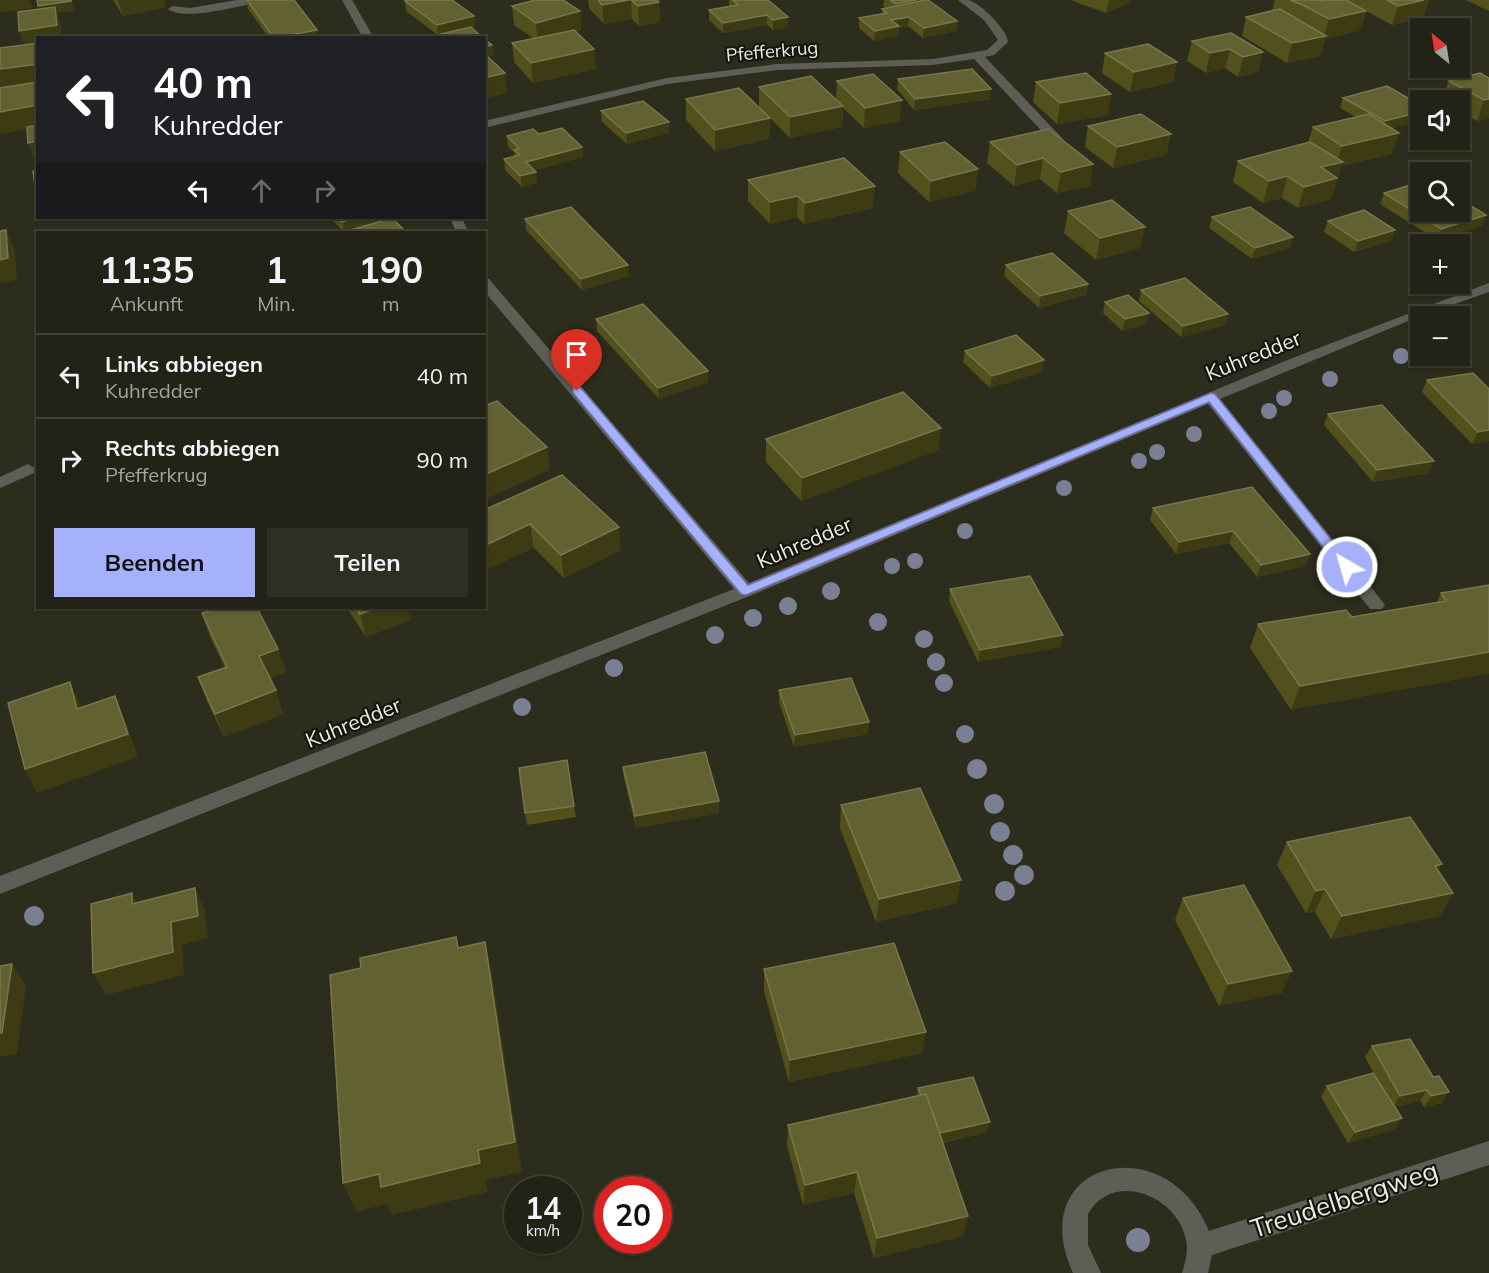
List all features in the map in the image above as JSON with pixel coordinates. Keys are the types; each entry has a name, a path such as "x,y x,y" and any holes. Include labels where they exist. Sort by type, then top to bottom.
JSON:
{"street":[{"path":"173,9 190,11 255,0"},
{"path":"347,0 368,36"},
{"name":"Pfefferkrug","path":"486,125 667,81 777,67 933,62 990,53 1004,40 988,18 963,0"},
{"path":"977,55 1058,141"},
{"path":"486,284 746,591"},
{"name":"Kuhredder","path":"0,885 746,591 1300,360 1489,287"},
{"path":"1211,397 1376,605"},
{"path":"0,483 28,469"},
{"name":"Treudelbergweg","path":"1200,1246 1489,1153"},
{"path":"1088,1273 1074,1243 1074,1214 1088,1191 1112,1180 1141,1180 1169,1193 1190,1217 1200,1246 1195,1273"}],"building":[{"path":"37,0 71,0 71,1 38,6"},
{"path":"247,0 294,0 317,30 285,36 273,36"},
{"path":"452,0 474,16 437,25 405,1"},
{"path":"535,0 563,0 580,11 536,23 512,6"},
{"path":"598,0 629,0 602,5"},
{"path":"631,0 657,0 659,2 638,6"},
{"path":"733,0 768,0 788,17 773,20 767,15 723,23 709,10 738,5"},
{"path":"890,0 916,0 896,4"},
{"path":"925,0 957,21 924,28 909,17 891,20 899,26 875,31 859,18 887,13 882,9"},
{"path":"1290,0 1346,0 1366,11 1329,19"},
{"path":"1387,0 1424,0 1398,6"},
{"path":"55,7 57,25 19,31 18,12"},
{"path":"1280,9 1326,36 1292,43 1246,17"},
{"path":"471,27 481,36 432,36"},
{"path":"574,30 594,49 531,63 512,43"},
{"path":"1231,33 1263,52 1243,57 1230,49 1210,53 1192,41"},
{"path":"36,43 36,64 0,69 0,48"},
{"path":"1148,44 1177,62 1134,72 1105,53"},
{"path":"486,55 505,73 486,78"},
{"path":"972,69 991,89 915,99 898,79"},
{"path":"1086,73 1111,94 1060,103 1036,82"},
{"path":"1480,73 1489,78 1489,99 1484,100 1470,92 1470,90 1449,81 1470,78 1470,76"},
{"path":"873,74 902,100 865,108 837,81"},
{"path":"811,76 843,106 790,117 759,87"},
{"path":"36,82 36,105 0,112 0,88"},
{"path":"1387,86 1410,99 1410,115 1385,121 1343,98"},
{"path":"739,88 770,118 715,130 686,99"},
{"path":"643,101 669,122 626,133 601,111"},
{"path":"1141,114 1171,134 1117,147 1088,126"},
{"path":"1369,114 1399,133 1342,146 1313,127"},
{"path":"36,125 36,141 28,143 27,127"},
{"path":"562,128 582,147 526,162 536,172 520,176 504,159 520,155 514,150 519,148 507,136 533,129 539,134"},
{"path":"1048,129 1093,164 1061,172 1043,158 1017,165 990,142"},
{"path":"945,142 978,169 931,181 900,152"},
{"path":"1310,142 1343,162 1321,167 1337,178 1304,187 1287,176 1269,181 1238,161"},
{"path":"844,158 875,186 805,203 798,196 770,202 748,180"},
{"path":"36,170 36,193 33,171"},
{"path":"1410,185 1410,209 1384,193"},
{"path":"1112,200 1145,227 1100,238 1068,211"},
{"path":"1470,205 1486,215 1470,220"},
{"path":"571,207 628,265 581,279 525,219"},
{"path":"1250,207 1293,237 1255,248 1212,217"},
{"path":"1364,210 1395,230 1358,241 1328,221"},
{"path":"393,219 405,231 347,231"},
{"path":"1430,222 1464,222 1441,229"},
{"path":"6,230 8,258 0,260 0,231"},
{"path":"1052,253 1088,284 1040,296 1006,265"},
{"path":"1185,278 1228,314 1183,326 1141,290"},
{"path":"1128,295 1149,313 1125,319 1105,302"},
{"path":"643,304 708,371 658,388 596,319"},
{"path":"1016,335 1044,360 992,376 965,351"},
{"path":"1473,373 1489,389 1489,430 1478,432 1427,380"},
{"path":"903,392 941,428 802,478 766,439"},
{"path":"497,401 547,447 486,474 486,405"},
{"path":"1382,405 1434,461 1377,470 1328,414"},
{"path":"562,475 619,527 561,555 530,524 486,545 486,509"},
{"path":"1252,487 1310,554 1261,565 1233,531 1179,542 1153,508"},
{"path":"1030,576 1063,635 980,650 950,589"},
{"path":"1489,585 1489,652 1300,686 1258,624 1346,610 1352,617 1446,601 1441,593"},
{"path":"216,609 258,609 278,649 259,656 276,690 215,714 198,677 227,667 202,613"},
{"path":"357,609 373,609 360,614"},
{"path":"851,678 869,722 795,735 779,690"},
{"path":"70,682 77,709 115,696 128,734 25,769 8,703"},
{"path":"705,752 719,801 635,816 623,767"},
{"path":"567,760 574,806 525,813 519,768"},
{"path":"920,788 961,880 879,899 841,805"},
{"path":"1410,817 1442,864 1435,866 1453,893 1342,916 1325,889 1316,891 1287,842"},
{"path":"1244,885 1292,971 1228,984 1183,898"},
{"path":"195,888 198,916 171,922 173,952 93,973 91,904 132,893 132,904"},
{"path":"456,937 458,948 485,942 515,1142 478,1150 480,1163 381,1187 379,1174 343,1183 330,975 361,968 360,958"},
{"path":"894,943 926,1032 790,1060 764,969"},
{"path":"12,964 2,1033 0,1033 0,966"},
{"path":"1410,1039 1433,1077 1439,1076 1449,1092 1431,1096 1427,1090 1400,1096 1372,1046"},
{"path":"1373,1073 1402,1118 1355,1132 1327,1086"},
{"path":"973,1077 990,1122 940,1133 926,1094 921,1095 918,1088"},
{"path":"926,1094 968,1216 877,1238 857,1172 805,1185 788,1125"}],"route":[{"path":"577,391 746,591 1211,397 1347,567"}]}
